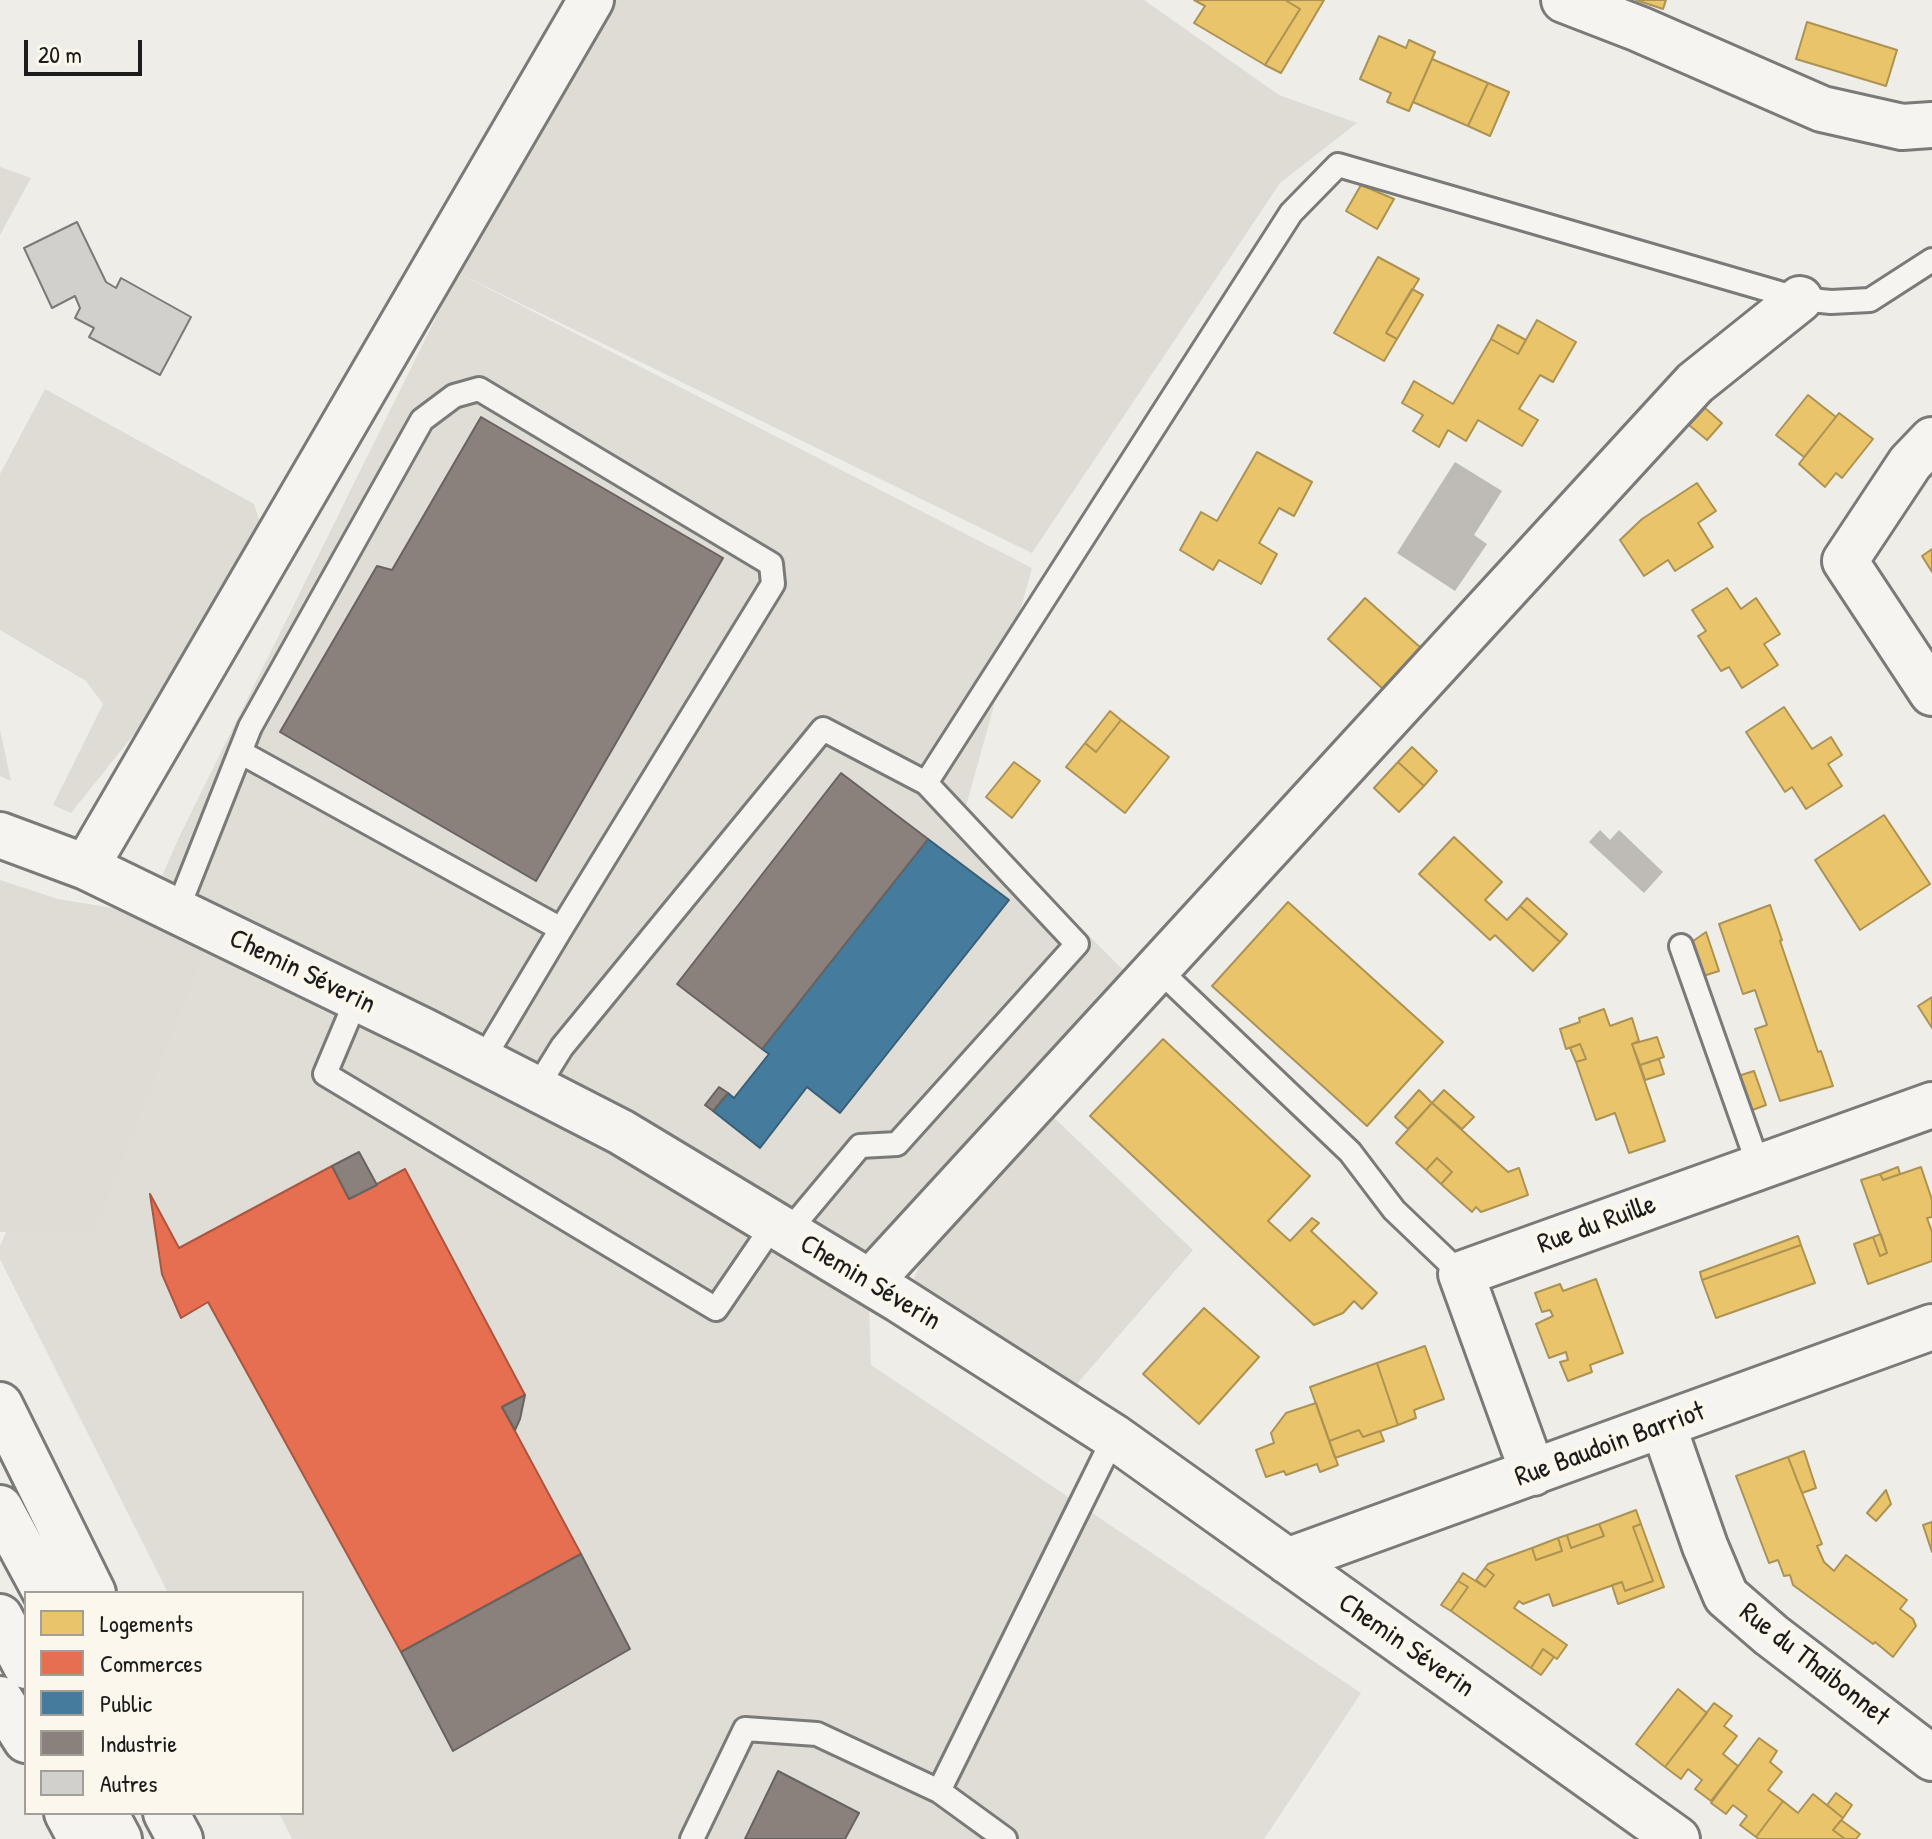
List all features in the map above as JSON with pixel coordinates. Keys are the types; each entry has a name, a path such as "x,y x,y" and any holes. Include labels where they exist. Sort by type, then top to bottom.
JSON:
{"main road":[{"path":"86,867 591,0"},
{"path":"1564,0 1639,29 1822,109 1902,127 1932,125"},
{"path":"870,1282 1695,383 1800,299"},
{"path":"1932,440 1910,463 1845,561 1932,693"},
{"name":"Chemin Séverin","path":"0,835 86,867 357,998 621,1132 870,1282 1114,1437 1677,1839"},
{"name":"Rue du Ruille","path":"1461,1274 1932,1105"},
{"path":"1461,1274 1533,1473"},
{"name":"Rue Baudoin Barriot","path":"1287,1561 1932,1327"},
{"path":"0,1405 92,1591"},
{"name":"Rue du Thaibonnet","path":"1663,1425 1705,1546 1726,1596 1771,1635 1932,1758"},
{"path":"0,1508 45,1591"},
{"path":"0,1617 24,1662"},
{"path":"0,1699 24,1737"},
{"path":"68,1815 81,1839"},
{"path":"106,1815 119,1839"},
{"path":"167,1815 180,1839"},
{"path":"202,1815 212,1839"}],"lane":[{"path":"926,783 1291,213 1338,165 1800,299 1831,302 1870,300 1932,260"},
{"path":"177,911 250,727 422,420 454,396 479,389 771,564 773,584 482,1061"},
{"path":"357,998 325,1074 716,1309 781,1228 860,1146 897,1144 1077,944 926,783 823,729 562,1047 536,1089"},
{"path":"240,752 561,929"},
{"path":"1681,946 1759,1167"},
{"path":"1157,968 1350,1152 1394,1210 1461,1274"},
{"path":"939,1791 1114,1437"},
{"path":"692,1839 745,1729 817,1734 939,1791 1005,1839"}],"shaded area":[{"path":"617,0 1144,0 1279,95 1357,123 1280,183 1032,553 458,273"},
{"path":"0,167 31,178 0,235"},
{"path":"458,273 1032,568 965,810 1124,971 867,1250 871,1365 1361,1693 1264,1839 292,1839 280,1815 304,1815 304,1591 167,1591 0,1259 0,1246 180,835"},
{"path":"45,389 254,504 259,519 259,534 147,718 71,813 53,805 103,704 86,681 0,630 0,474"},
{"path":"1455,462 1502,491 1474,535 1487,544 1455,591 1397,553"},
{"path":"0,730 11,781 0,776"},
{"path":"1600,830 1610,840 1619,830 1663,872 1644,893 1589,842"},
{"path":"0,880 58,899 119,909 207,944 94,1231 0,1232"},
{"path":"1048,1112 1193,1250 1076,1385 913,1282 926,1248"}],"building: Logements":[{"path":"1194,0 1285,0 1300,9 1265,65 1194,23 1205,6"},
{"path":"1285,0 1324,0 1281,73 1265,65 1300,9"},
{"path":"1636,0 1666,0 1663,9"},
{"path":"1807,22 1897,50 1886,86 1796,59"},
{"path":"1379,36 1406,48 1409,40 1435,52 1409,111 1387,102 1391,93 1360,79"},
{"path":"1432,59 1488,83 1468,126 1413,102"},
{"path":"1488,83 1509,92 1490,136 1468,126"},
{"path":"1361,185 1394,199 1377,229 1346,211"},
{"path":"1378,257 1419,279 1386,333 1397,339 1384,361 1334,333"},
{"path":"1412,289 1423,295 1397,339 1386,333"},
{"path":"1537,320 1576,342 1553,382 1540,375 1519,409 1538,420 1522,446 1478,420 1466,441 1448,430 1439,447 1413,431 1423,415 1402,403 1414,381 1453,404 1491,339 1518,354"},
{"path":"1498,325 1526,340 1518,354 1491,339"},
{"path":"1808,395 1836,417 1804,457 1776,435"},
{"path":"1705,408 1722,423 1707,440 1689,425"},
{"path":"1839,413 1873,439 1842,478 1836,473 1825,487 1799,464"},
{"path":"1257,452 1312,482 1294,516 1279,508 1259,543 1277,554 1261,584 1219,560 1213,570 1180,550 1201,512 1217,521"},
{"path":"1697,483 1716,511 1698,523 1713,547 1675,571 1668,560 1644,576 1620,540 1642,519"},
{"path":"1932,549 1932,572 1922,556"},
{"path":"1727,588 1741,609 1756,598 1780,634 1764,644 1778,665 1742,688 1729,667 1721,671 1698,636 1706,631 1692,610"},
{"path":"1365,598 1421,648 1383,689 1328,639"},
{"path":"1784,707 1812,749 1831,737 1842,755 1828,764 1842,786 1806,809 1792,787 1785,792 1746,732"},
{"path":"1110,711 1121,720 1096,752 1085,743"},
{"path":"1121,720 1169,757 1125,813 1066,767 1085,743 1096,752"},
{"path":"1412,747 1437,771 1424,786 1398,762"},
{"path":"1014,762 1040,781 1012,818 986,797"},
{"path":"1398,762 1424,786 1399,812 1374,788"},
{"path":"1884,815 1930,884 1860,930 1815,860"},
{"path":"1454,837 1502,882 1485,900 1507,920 1520,906 1560,942 1533,971 1495,935 1490,940 1419,874"},
{"path":"1527,898 1567,934 1560,942 1520,906"},
{"path":"1288,902 1443,1042 1367,1126 1212,986"},
{"path":"1770,905 1818,1052 1821,1051 1833,1086 1780,1101 1755,1029 1767,1025 1755,990 1743,994 1719,924"},
{"path":"1706,932 1719,971 1700,977 1689,944"},
{"path":"1932,997 1932,1028 1918,1006"},
{"path":"1604,1009 1610,1026 1632,1018 1639,1041 1632,1044 1665,1141 1629,1153 1615,1113 1596,1120 1576,1062 1586,1059 1580,1044 1566,1049 1560,1029"},
{"path":"1657,1037 1664,1057 1640,1065 1632,1044"},
{"path":"1163,1039 1310,1176 1268,1221 1290,1241 1312,1218 1319,1223 1311,1231 1377,1293 1362,1309 1354,1301 1343,1313 1314,1325 1090,1116"},
{"path":"1580,1044 1586,1059 1576,1062 1570,1048"},
{"path":"1659,1059 1664,1074 1645,1080 1640,1065"},
{"path":"1754,1071 1766,1105 1747,1112 1735,1077"},
{"path":"1419,1090 1432,1103 1408,1129 1395,1117"},
{"path":"1444,1090 1474,1117 1462,1129 1432,1103"},
{"path":"1432,1103 1508,1172 1519,1168 1528,1195 1481,1212 1476,1207 1472,1212 1441,1184 1452,1172 1437,1158 1426,1170 1396,1143"},
{"path":"1437,1158 1452,1172 1441,1184 1426,1170"},
{"path":"1898,1167 1900,1174 1883,1180 1880,1174"},
{"path":"1921,1167 1932,1200 1932,1217 1927,1218 1932,1232 1932,1261 1868,1284 1854,1244 1873,1237 1880,1256 1887,1253 1861,1180 1880,1174 1883,1180"},
{"path":"1881,1234 1887,1253 1880,1256 1873,1237"},
{"path":"1798,1236 1801,1245 1702,1280 1700,1272"},
{"path":"1801,1245 1815,1283 1716,1318 1702,1280"},
{"path":"1596,1279 1623,1353 1590,1365 1592,1372 1568,1381 1560,1362 1568,1360 1566,1352 1549,1358 1536,1324 1553,1316 1550,1310 1542,1312 1535,1293 1560,1284 1563,1291"},
{"path":"1204,1308 1259,1357 1199,1424 1143,1374"},
{"path":"1425,1346 1444,1399 1414,1410 1416,1418 1398,1425 1377,1363"},
{"path":"1377,1363 1398,1425 1363,1437 1359,1430 1329,1441 1310,1387"},
{"path":"1316,1403 1338,1465 1320,1472 1317,1464 1286,1475 1284,1471 1266,1477 1256,1450 1274,1443 1271,1433 1286,1413"},
{"path":"1359,1430 1363,1437 1380,1431 1384,1441 1335,1458 1329,1441"},
{"path":"1804,1451 1816,1488 1802,1493 1788,1457"},
{"path":"1788,1457 1822,1544 1817,1546 1824,1562 1834,1571 1846,1555 1907,1600 1900,1609 1913,1619 1916,1626 1893,1657 1793,1585 1790,1575 1784,1576 1778,1560 1769,1563 1736,1476"},
{"path":"1886,1490 1891,1504 1876,1521 1867,1513"},
{"path":"1636,1510 1641,1524 1633,1527 1653,1581 1625,1591 1622,1582 1553,1606 1549,1594 1523,1604 1519,1601 1514,1608 1567,1645 1557,1659 1543,1649 1531,1668 1451,1611 1468,1587 1458,1581 1463,1573 1485,1587 1494,1575 1485,1568 1488,1564 1532,1548 1536,1560 1562,1551 1558,1538 1567,1535 1571,1548 1604,1536 1599,1524"},
{"path":"1932,1522 1932,1552 1923,1525"},
{"path":"1599,1524 1604,1536 1571,1548 1567,1535"},
{"path":"1641,1524 1664,1587 1618,1604 1612,1585 1622,1582 1625,1591 1653,1581 1633,1527"},
{"path":"1558,1538 1562,1551 1536,1560 1532,1548"},
{"path":"1485,1568 1494,1575 1485,1587 1476,1580"},
{"path":"1458,1581 1468,1587 1451,1611 1441,1605"},
{"path":"1543,1649 1554,1657 1541,1675 1531,1668"},
{"path":"1678,1689 1707,1713 1665,1767 1636,1744"},
{"path":"1714,1703 1732,1716 1724,1726 1737,1736 1723,1754 1738,1766 1711,1801 1695,1789 1702,1780 1688,1769 1681,1779 1665,1767"},
{"path":"1759,1738 1777,1751 1770,1762 1782,1772 1768,1790 1783,1801 1756,1837 1740,1825 1747,1816 1733,1805 1726,1814 1711,1803"},
{"path":"1836,1793 1852,1805 1843,1818 1827,1805"},
{"path":"1813,1794 1843,1818 1833,1830 1845,1839 1756,1837 1783,1801 1798,1813"},
{"path":"1841,1820 1860,1834 1856,1839 1845,1839 1833,1830"}],"building: Commerces":[{"path":"332,1166 349,1199 405,1169 525,1395 502,1407 581,1554 401,1652 208,1302 181,1318 162,1274 150,1194 179,1248"}],"building: Public":[{"path":"928,839 1009,900 840,1113 807,1087 760,1148 713,1111 728,1093 734,1098 769,1054 762,1049"}],"building: Industrie":[{"path":"481,417 723,558 536,881 280,732 377,566 392,570"},
{"path":"841,773 928,839 762,1049 677,984"},
{"path":"719,1087 728,1093 713,1111 705,1105"},
{"path":"359,1152 377,1185 349,1199 332,1166"},
{"path":"525,1395 520,1419 515,1430 502,1407"},
{"path":"581,1554 630,1649 453,1751 401,1652"},
{"path":"778,1771 859,1813 845,1839 745,1839"}],"building: Autres":[{"path":"77,222 106,282 116,288 121,278 191,317 160,375 89,337 94,328 75,318 80,308 75,296 52,308 24,248"}]}
